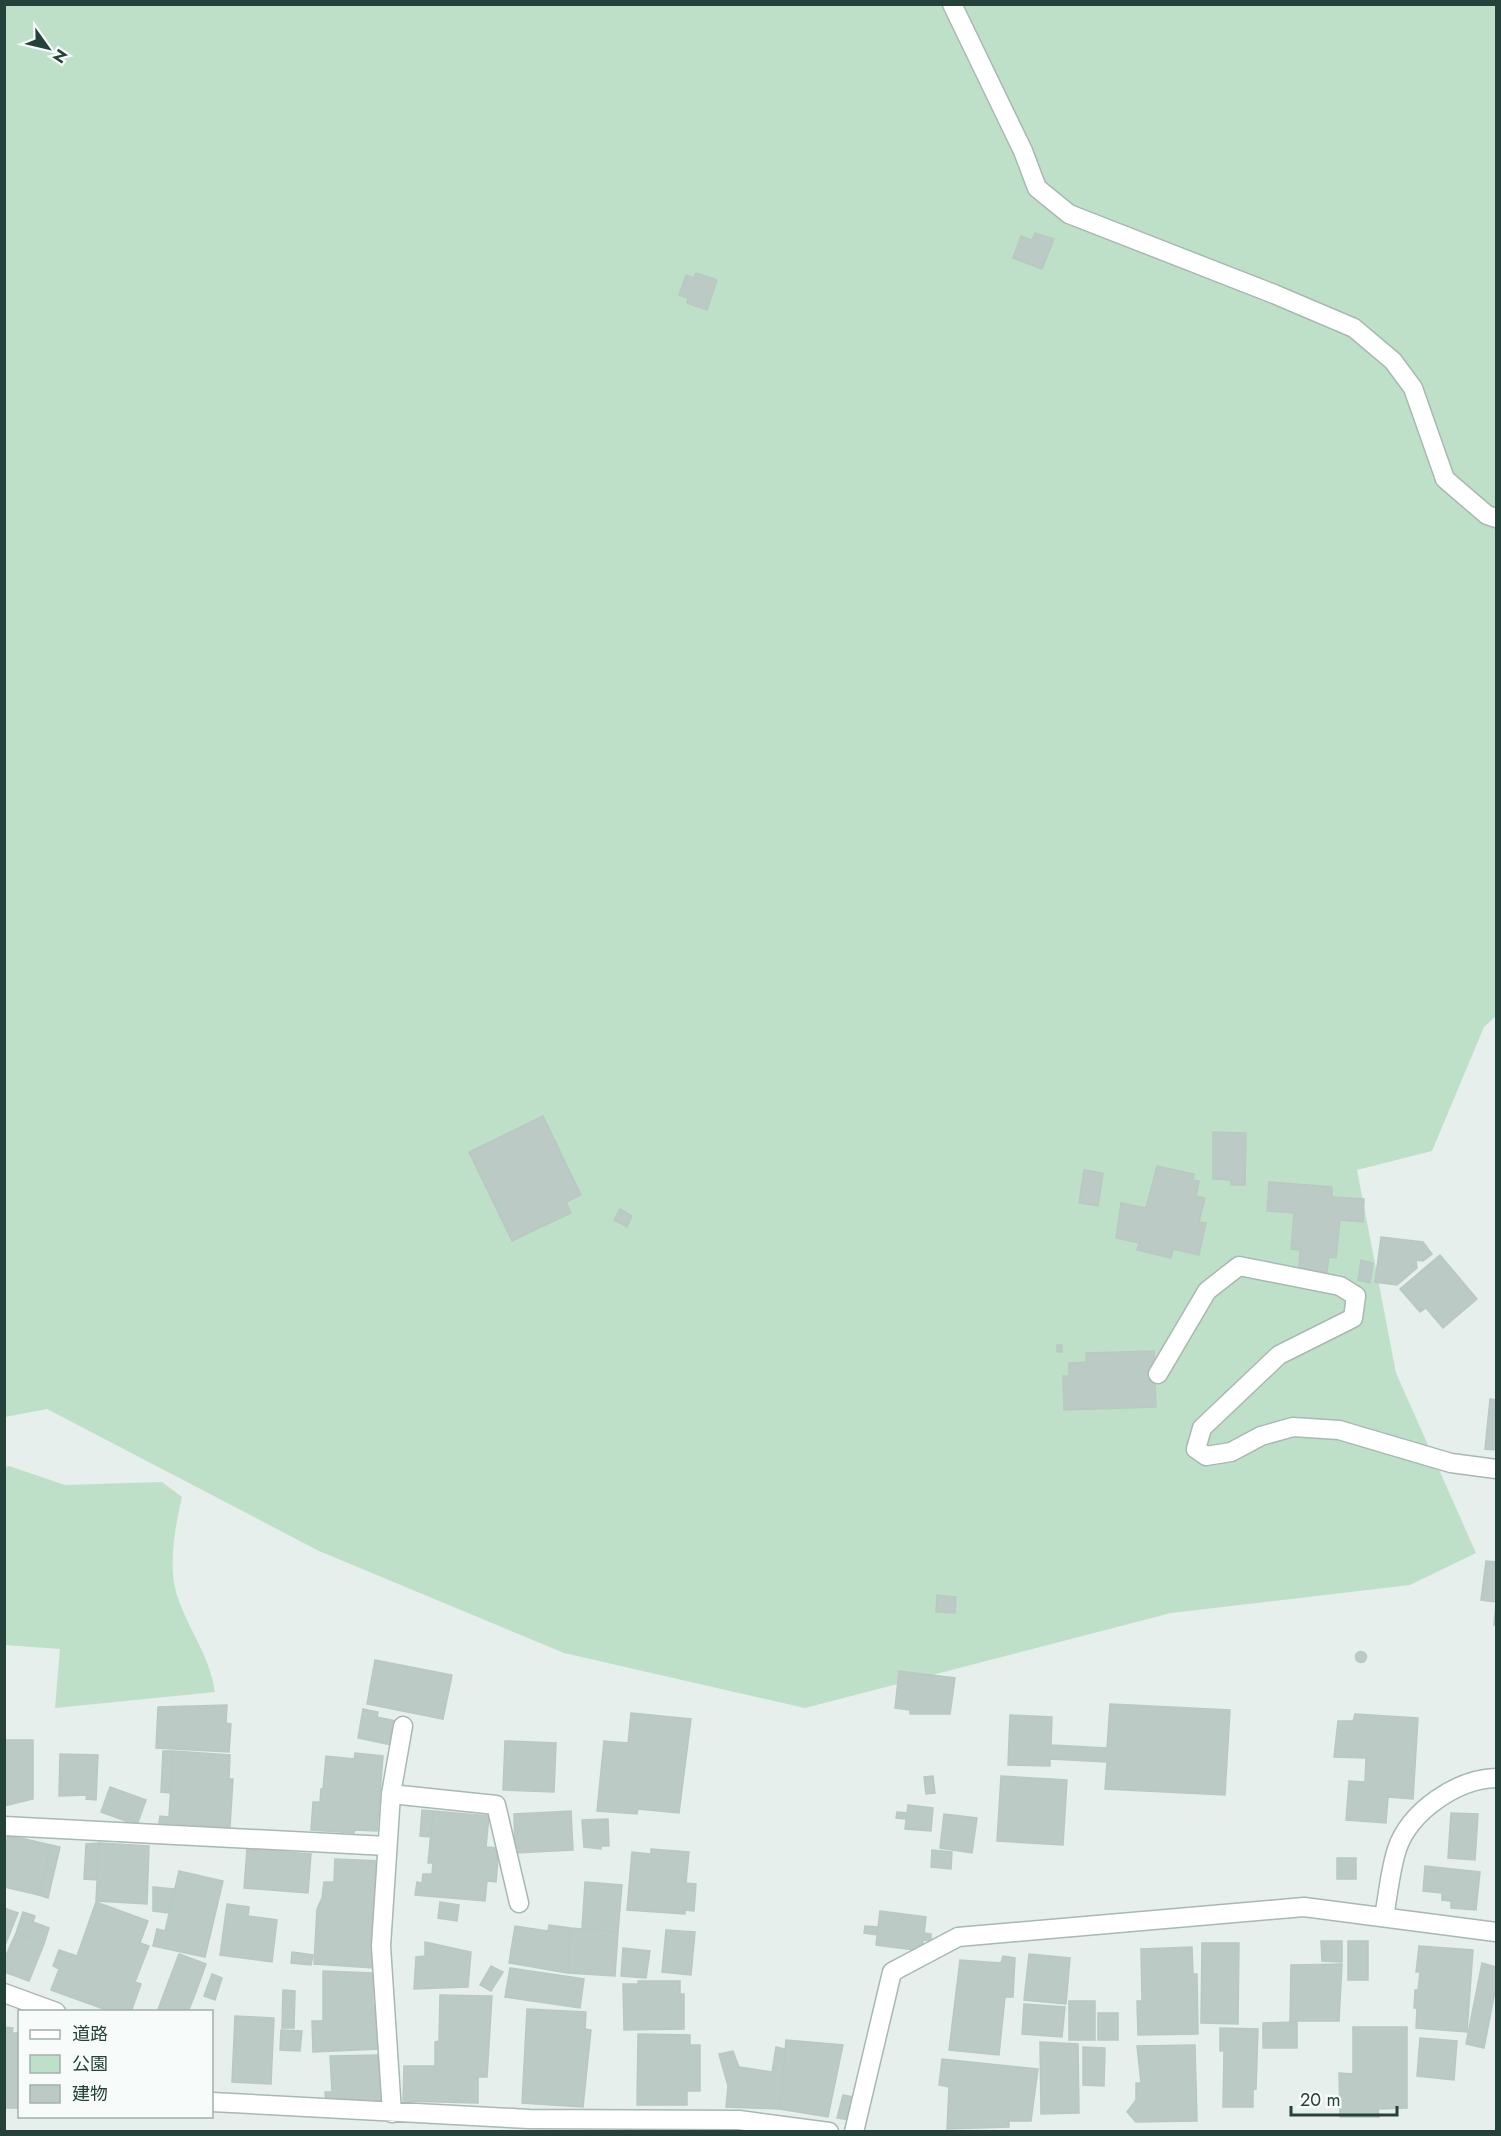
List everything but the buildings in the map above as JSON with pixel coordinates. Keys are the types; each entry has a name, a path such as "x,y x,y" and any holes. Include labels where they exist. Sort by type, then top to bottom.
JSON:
{"street":[{"path":"952,4 1023,151 1037,188 1069,214 1274,294 1354,328 1393,361 1413,388 1445,478 1487,515 1497,518"},
{"path":"1158,1374 1207,1291 1239,1266 1340,1286 1356,1296 1353,1318 1279,1355 1202,1428 1196,1449 1206,1456 1231,1452 1261,1436 1293,1427 1339,1430 1451,1463 1497,1469"},
{"path":"392,2113 381,1946 390,1794 403,1726"},
{"path":"1384,1917 1397,1848 1416,1818 1454,1788 1497,1778"},
{"path":"390,1794 496,1805 519,1903"},
{"path":"4,1826 387,1846"},
{"path":"854,2132 892,1972 958,1936 1304,1907 1497,1932"},
{"path":"4,1993 51,2010"},
{"path":"213,2102 529,2119 739,2120 829,2132"}],"green space":[{"path":"5,5 1496,5 1496,1016 1484,1027 1432,1151 1357,1170 1396,1373 1476,1553 1410,1585 1171,1613 805,1708 564,1653 319,1551 47,1409 5,1417"},
{"path":"9,1466 65,1485 162,1482 182,1497 173,1548 175,1586 183,1611 204,1655 215,1692 55,1708 60,1649 5,1645 4,1467"}]}
